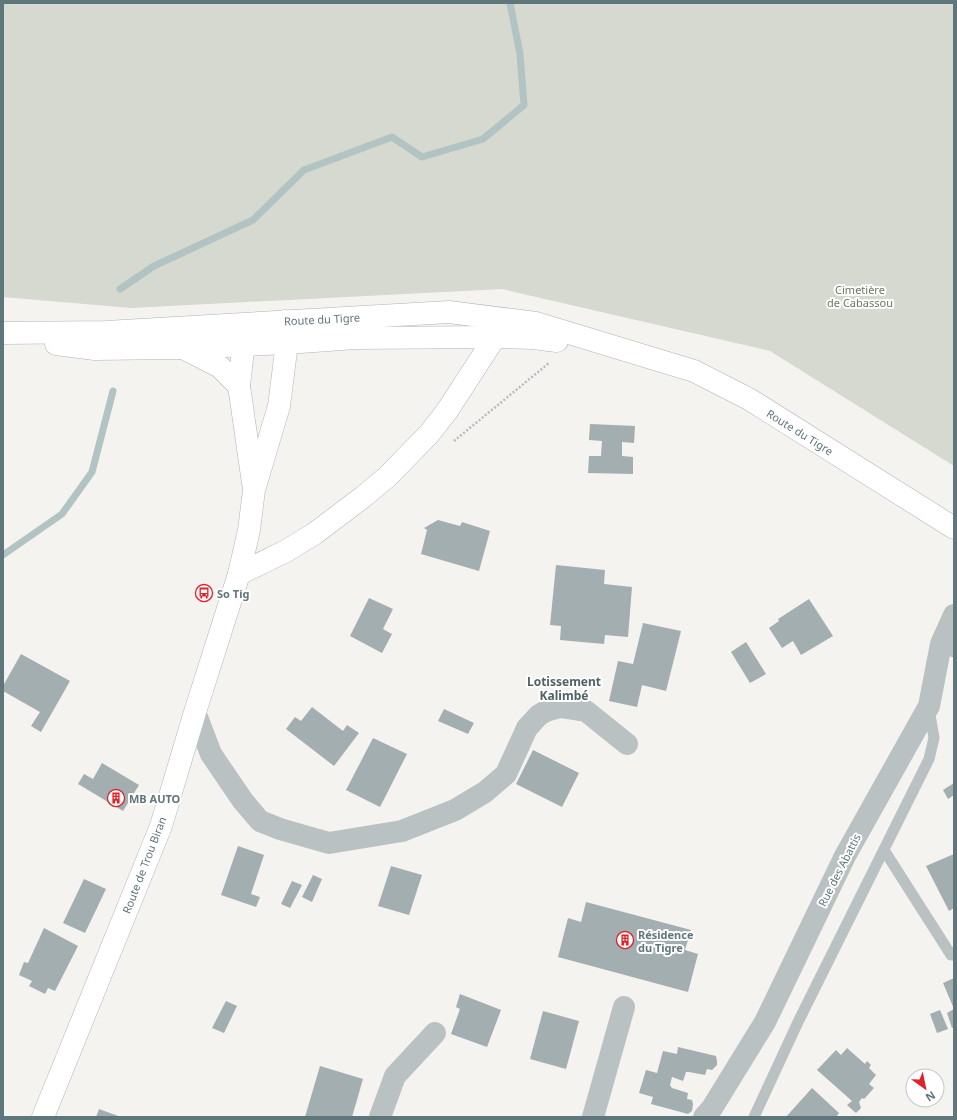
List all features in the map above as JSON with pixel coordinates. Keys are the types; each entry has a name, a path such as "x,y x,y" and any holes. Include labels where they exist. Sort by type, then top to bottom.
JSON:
{"main road":[{"name":"Route du Tigre","path":"3,337 95,349 183,348 245,334 285,321 449,312 536,323 694,371 749,400 954,528"},
{"name":"Route de Trou Biran","path":"43,1117 161,826 194,712 239,574 249,530 254,490 279,406 287,343 285,321"},
{"name":"Route du Tigre","path":"3,333 106,332 245,334 287,343 355,338 533,338 637,353"},
{"name":"Route de Trou Biran","path":"245,334 239,386 254,490"},
{"path":"239,574 286,551 314,534 363,498 387,477 428,434 447,411 495,337"},
{"path":"183,348 220,367 239,386"}],"street":[{"name":"Rue des Abattis","path":"704,1117 712,1108 765,1022 845,856 929,706 947,648 954,615"},
{"path":"194,712 211,754 243,801 260,821 280,829 329,843 402,830 455,810 485,792 506,774 527,728 546,711 560,707 586,711 627,744"},
{"path":"593,1117 624,1006"},
{"path":"380,1117 395,1076 435,1033"}],"lane":[{"path":"754,1117 798,1022 928,759 934,738 929,706"},
{"path":"884,850 951,955 954,955"}],"green space":[{"name":"Cimetière de Cabassou","path":"3,3 954,3 954,466 770,351 502,289 131,308 3,297"}],"building":[{"path":"590,424 635,426 634,443 622,442 622,456 633,457 633,474 588,473 589,456 601,456 602,441 589,440"},
{"path":"438,520 460,526 462,522 490,531 479,571 421,554 427,530 424,528"},
{"path":"556,565 605,570 604,584 632,587 628,637 605,635 604,644 560,640 561,626 550,625"},
{"path":"369,598 393,609 383,629 392,634 382,653 350,636"},
{"path":"809,599 833,636 801,655 793,641 782,648 769,628 779,621 778,619"},
{"path":"643,623 681,631 666,691 642,685 637,707 609,701 618,661 633,664"},
{"path":"746,642 766,674 750,683 731,652"},
{"path":"21,654 70,681 41,732 31,726 40,712 3,691 3,686"},
{"path":"312,707 343,731 347,725 359,733 334,766 286,729 295,717 301,721"},
{"path":"444,709 474,723 468,734 438,721"},
{"path":"373,738 407,754 380,807 346,790"},
{"path":"533,750 579,773 562,807 516,784"},
{"name":"MB AUTO","path":"102,763 139,785 123,811 78,784 84,774 93,779"},
{"path":"954,783 954,795 948,799 943,790"},
{"path":"238,846 264,855 251,894 260,897 256,907 221,895"},
{"path":"954,854 954,908 949,911 926,866"},
{"path":"391,866 422,875 409,915 378,906"},
{"path":"313,875 322,879 312,902 302,897"},
{"path":"84,879 106,889 85,933 63,923"},
{"path":"292,881 302,885 290,908 281,904"},
{"name":"Résidence du Tigre","path":"586,902 691,930 685,950 698,954 688,992 558,957 568,918 581,922"},
{"path":"44,928 78,946 55,991 48,988 45,994 29,986 32,981 19,975 24,962 28,963"},
{"path":"954,978 954,1009 943,983"},
{"path":"460,994 501,1010 487,1047 451,1034 460,1009 456,1007"},
{"path":"226,1001 237,1006 224,1033 212,1028"},
{"path":"954,1009 954,1027 952,1028 947,1013"},
{"path":"940,1010 948,1029 937,1033 930,1014"},
{"path":"543,1011 579,1021 566,1069 530,1059"},
{"path":"678,1047 716,1056 717,1061 717,1065 712,1070 707,1069 705,1075 686,1072 683,1081 672,1077 670,1085 672,1088 688,1093 687,1099 692,1100 692,1111 688,1114 651,1104 653,1097 639,1093 646,1070 657,1073 663,1051 677,1054"},
{"path":"847,1048 865,1064 867,1061 871,1065 869,1068 876,1075 869,1084 874,1088 864,1099 862,1098 859,1102 861,1108 856,1113 847,1105 852,1101 817,1070 836,1050 841,1055"},
{"path":"320,1066 363,1079 352,1117 305,1117"},
{"path":"812,1088 839,1113 836,1117 786,1117"},
{"path":"99,1109 121,1117 96,1117"}],"waterway":[{"path":"120,289 154,266 253,220 304,170 392,137 422,157 483,139 524,105 520,54 510,3"},
{"path":"3,555 62,514 92,472 113,391"}],"place":[{"name":"So Tig","path":"204,593"},
{"name":"MB AUTO","path":"116,798"},
{"name":"Résidence du Tigre","path":"625,940"}],"district":[{"name":"Lotissement Kalimbé","path":"564,688"}]}
